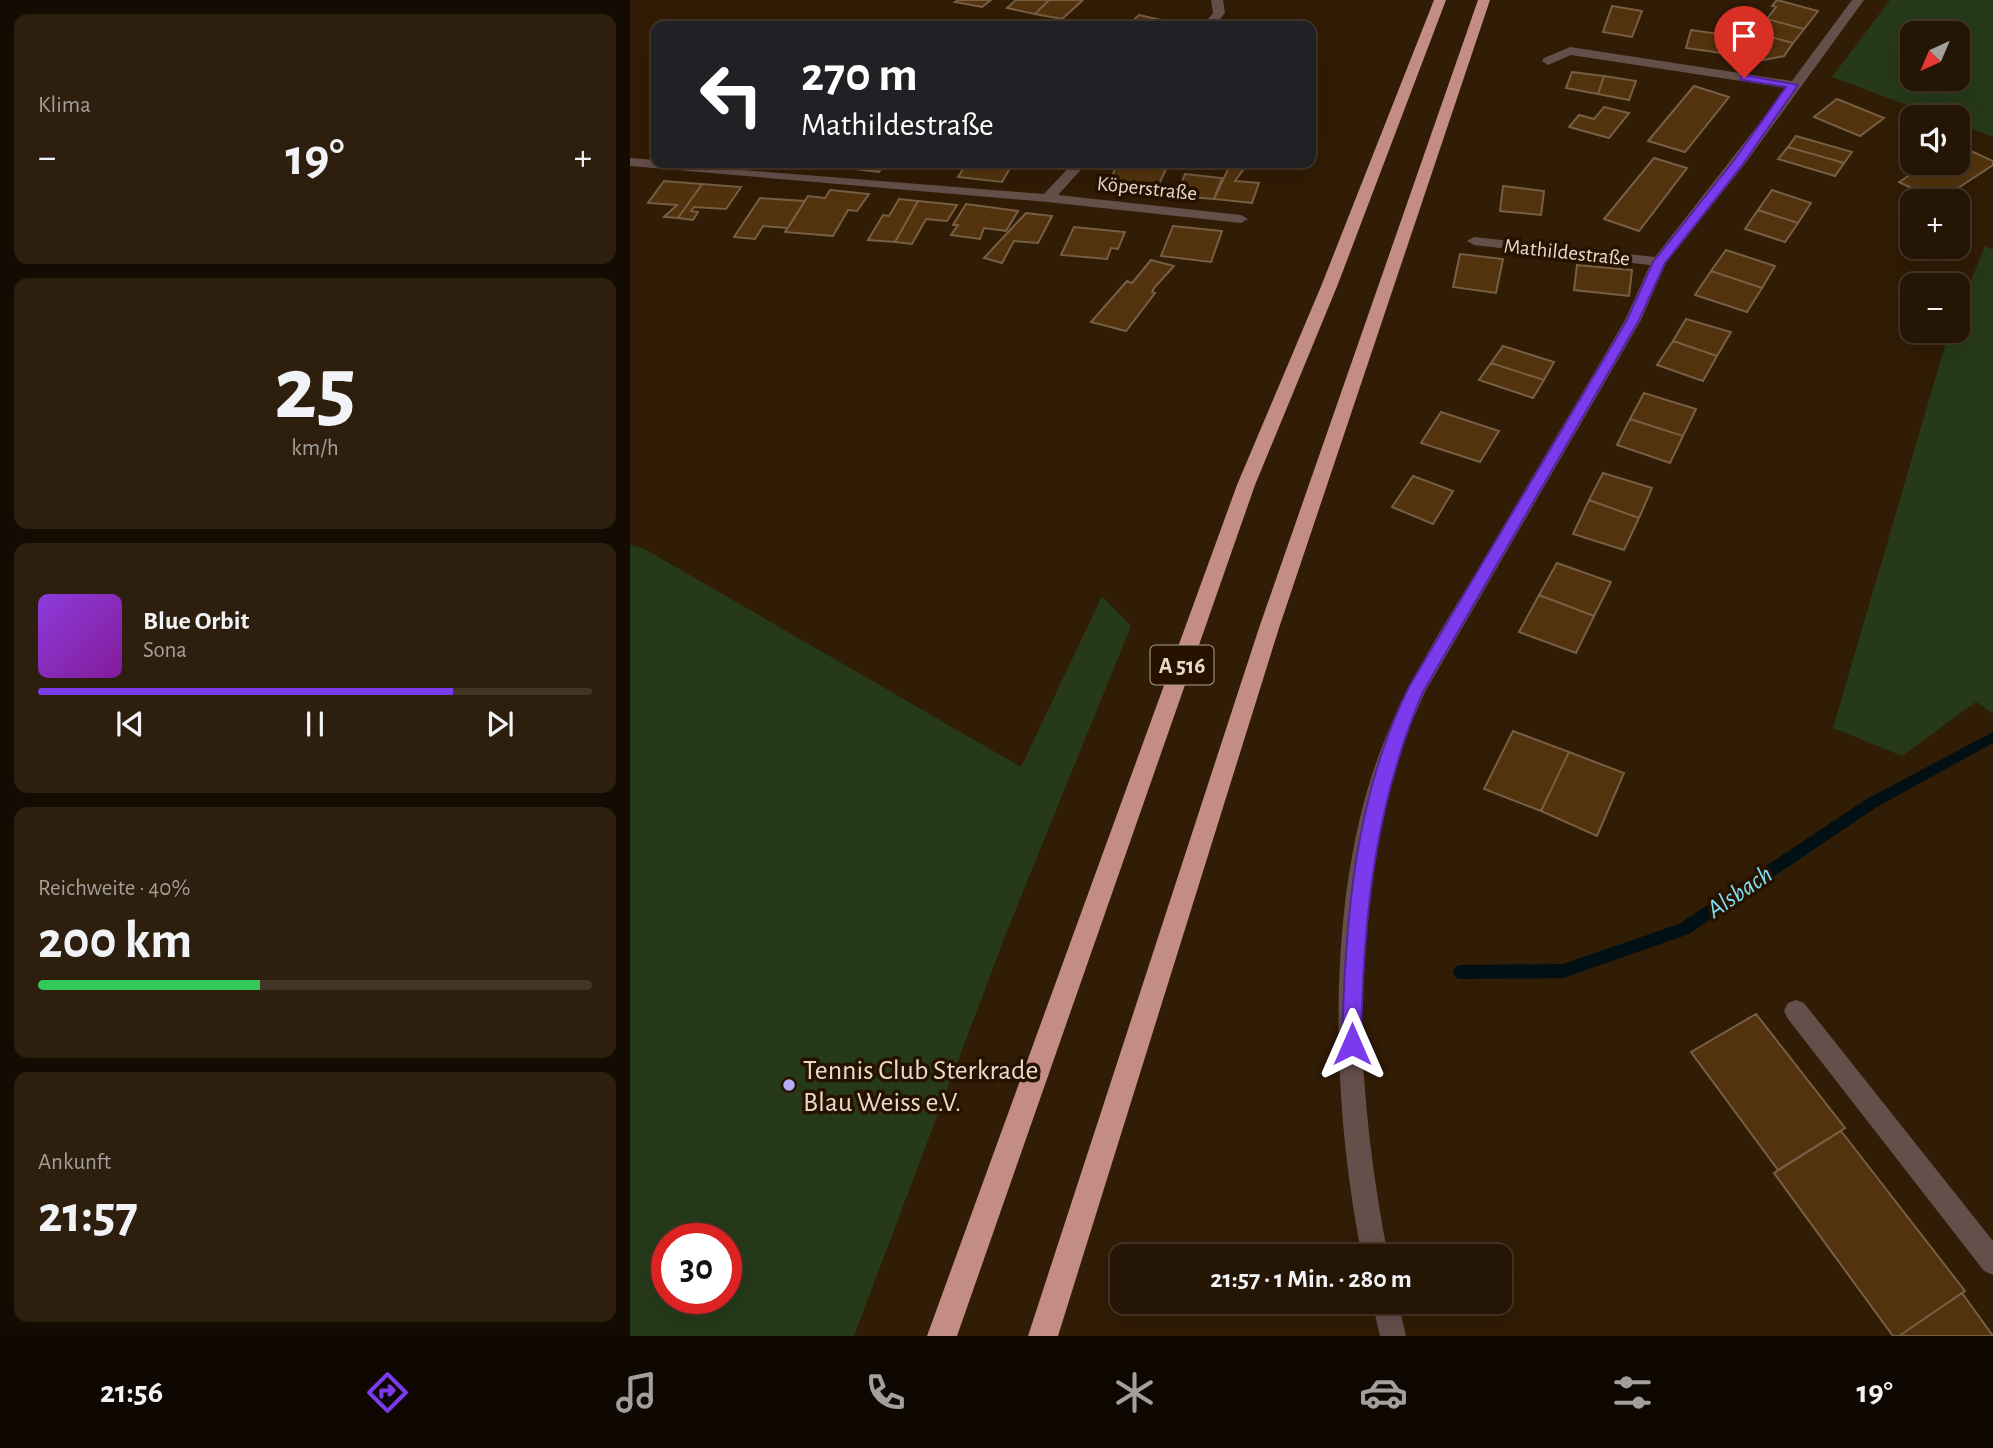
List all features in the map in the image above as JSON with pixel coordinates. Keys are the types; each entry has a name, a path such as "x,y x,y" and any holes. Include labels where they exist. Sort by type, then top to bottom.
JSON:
{"highway":[{"name":"A 516","path":"942,1336 1246,485 1330,284 1440,0"},
{"name":"A 516","path":"1043,1336 1269,628 1485,0"}],"street":[{"path":"1212,21 1221,9 1217,0"},
{"name":"Mathildestraße","path":"1372,1244 1363,1203 1353,1091 1353,947 1379,787 1396,736 1416,690 1633,320 1659,262 1739,162 1858,0"},
{"path":"1548,61 1570,51 1793,85"},
{"name":"Köperstraße","path":"630,163 651,165"},
{"name":"Köperstraße","path":"690,168 1047,198 1241,219"},
{"path":"1047,198 1075,168"},
{"name":"Mathildestraße","path":"1474,241 1659,262"},
{"path":"1796,1012 1993,1262"},
{"path":"1388,1314 1393,1336"}],"green space":[{"path":"1890,0 1993,0 1993,137 1970,128 1970,105 1907,105 1832,77"},
{"path":"1985,246 1993,250 1993,714 1976,702 1902,756 1833,728 1943,352 1946,343 1970,343 1970,283"},
{"name":"Tennis Club Sterkrade Blau Weiss e.V.","path":"630,545 643,548 1021,767 1102,596 1131,626 1007,931 854,1336 630,1336"}],"building":[{"path":"991,0 982,7 955,2"},
{"path":"1016,0 1049,0 1035,14 1007,8"},
{"path":"1049,0 1083,0 1062,19 1035,14"},
{"path":"1777,0 1818,11 1804,29 1767,19 1776,7 1772,6"},
{"path":"1612,6 1642,11 1632,37 1603,32"},
{"path":"1139,15 1166,21 1132,21"},
{"path":"1767,19 1804,29 1793,43 1755,33 1762,33 1768,26 1763,24"},
{"path":"1691,30 1733,36 1728,54 1686,48"},
{"path":"1751,32 1793,43 1784,56 1764,60 1728,54 1733,36 1746,38"},
{"path":"1572,72 1604,76 1598,94 1566,88"},
{"path":"1604,76 1636,81 1629,100 1598,94"},
{"path":"1694,86 1729,97 1685,152 1648,141"},
{"path":"1837,99 1884,118 1860,136 1814,117"},
{"path":"1604,107 1629,113 1609,138 1569,127 1579,115 1594,119"},
{"path":"1796,136 1852,152 1844,163 1788,147"},
{"path":"1788,147 1844,163 1835,176 1778,159"},
{"path":"1970,150 1993,161 1993,165 1956,189 1913,189 1899,182 1910,175 1970,175"},
{"path":"1654,158 1687,168 1639,231 1604,219"},
{"path":"846,168 881,168 879,172"},
{"path":"964,168 1010,168 1002,182 958,177"},
{"path":"1116,168 1167,168 1157,188 1109,182"},
{"path":"1229,168 1244,168 1235,181 1259,183 1252,203 1214,199"},
{"path":"1185,174 1222,178 1214,199 1176,196"},
{"path":"664,181 702,184 678,218 664,217 677,205 648,203"},
{"path":"702,184 741,187 726,209 694,207 691,211 698,212 693,220 678,218"},
{"path":"1503,186 1544,191 1541,215 1500,211"},
{"path":"830,190 869,194 857,211 848,210 833,236 785,232 808,196 825,198"},
{"path":"1772,190 1811,203 1798,223 1758,210"},
{"path":"760,198 805,201 788,228 763,226 755,239 734,237"},
{"path":"899,199 918,201 895,242 868,240 883,215 889,216"},
{"path":"918,201 957,205 947,221 926,219 912,244 895,242"},
{"path":"966,204 1018,211 1006,231 984,228 980,239 951,235 958,225 953,225"},
{"path":"1758,210 1798,223 1785,242 1745,229"},
{"path":"1026,213 1052,216 1038,243 1014,241 1002,263 984,258"},
{"path":"1173,226 1222,231 1211,262 1161,256"},
{"path":"1074,227 1125,232 1118,249 1111,248 1107,259 1061,255"},
{"path":"1726,250 1775,266 1762,288 1711,271"},
{"path":"1460,254 1503,259 1496,293 1453,287"},
{"path":"1151,260 1174,266 1154,288 1152,292 1155,293 1126,331 1091,322 1127,281 1132,283"},
{"path":"1577,265 1632,270 1629,296 1574,290"},
{"path":"1711,271 1762,288 1747,312 1695,295"},
{"path":"1686,319 1731,332 1717,356 1673,341"},
{"path":"1673,341 1717,356 1703,381 1657,365"},
{"path":"1503,346 1554,362 1544,380 1491,363"},
{"path":"1491,363 1544,380 1533,398 1479,380"},
{"path":"1644,393 1696,409 1683,436 1630,419"},
{"path":"1441,412 1499,431 1480,462 1421,443"},
{"path":"1630,419 1683,436 1670,463 1617,445"},
{"path":"1603,473 1652,488 1639,518 1589,500"},
{"path":"1413,476 1453,491 1433,524 1392,507"},
{"path":"1589,500 1639,518 1624,550 1573,534"},
{"path":"1557,563 1611,582 1594,616 1539,595"},
{"path":"1539,595 1594,616 1576,653 1519,632"},
{"path":"1513,731 1569,752 1541,811 1484,789"},
{"path":"1569,752 1624,773 1597,836 1541,811"},
{"path":"1756,1014 1845,1128 1778,1170 1691,1052"},
{"path":"1841,1131 1965,1291 1899,1336 1893,1336 1774,1173"},
{"path":"1962,1293 1993,1336 1899,1336"}],"waterway":[{"name":"Alsbach","path":"1460,972 1563,971 1684,929 1870,804 1993,737"}],"place":[{"name":"Tennis Club Sterkrade Blau Weiss e.V.","path":"789,1085"}],"route":[{"path":"1352,1044 1353,947 1371,824 1379,787 1396,736 1416,690 1633,320 1659,262 1739,162 1793,85 1744,78"}]}
